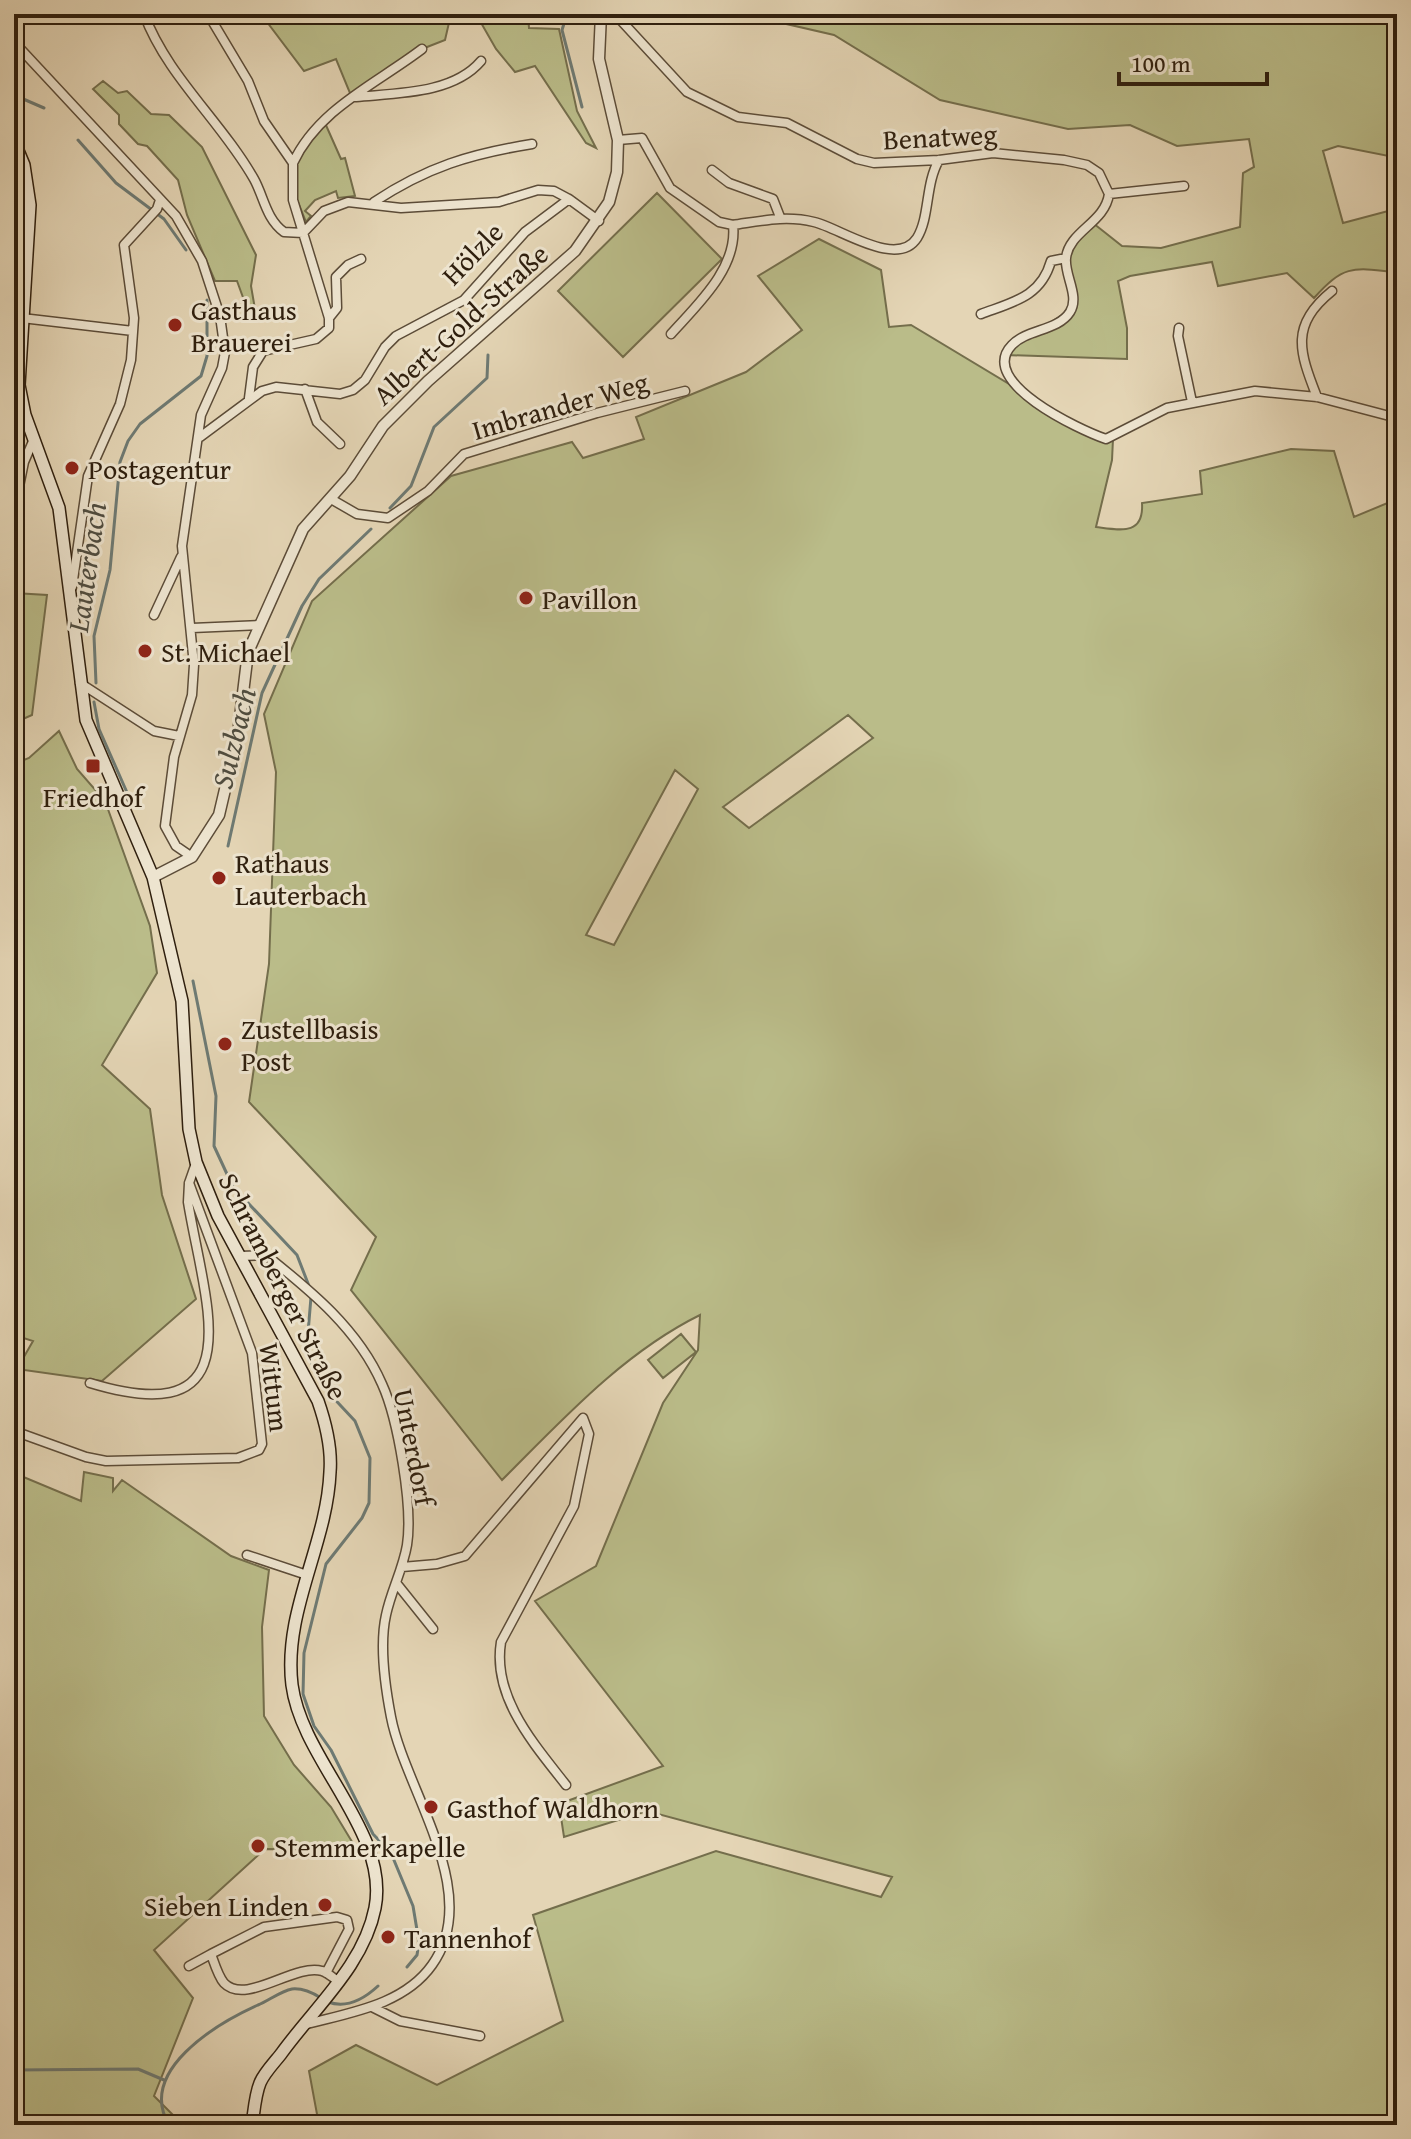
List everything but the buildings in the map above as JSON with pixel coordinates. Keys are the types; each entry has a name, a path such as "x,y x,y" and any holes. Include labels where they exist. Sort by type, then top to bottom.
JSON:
{"main road":[{"name":"Schramberger Straße","path":"14,141 29,191 19,385 25,415 59,508 80,683 91,733 153,877 182,1001 189,1129 196,1162 240,1256 318,1401 327,1430 331,1470 327,1499 292,1637 292,1686 298,1714 376,1869 376,1905 369,1932 357,1955 260,2083 252,2125"}],"street":[{"path":"144,14 160,50 242,159 276,226 293,234 303,233 335,205 374,202 401,208 499,202 538,190 554,191 599,221 609,202 617,172 618,140 599,59 601,14"},
{"path":"208,14 248,81 264,121 293,163"},
{"name":"Benatweg","path":"615,14 687,92 703,103 738,117 787,123 857,159 874,163 939,160 993,153 1064,160 1087,165 1099,173 1109,194"},
{"path":"14,42 159,204 176,216 202,261 222,326 222,368 201,415 181,557 192,628 192,695 179,736 165,826 176,846 192,857"},
{"path":"249,398 253,367 263,351 324,335 329,328 329,318 293,200 293,163 311,132 352,98 422,49"},
{"path":"352,98 439,86 469,76 481,61"},
{"path":"618,140 642,138 670,188 719,222 733,225 780,217 814,221 892,250 907,247 917,237 931,174 939,160"},
{"path":"374,202 414,176 472,153 532,144"},
{"path":"712,170 729,183 754,189 773,199 780,217"},
{"path":"1184,186 1109,194 1103,213 1074,241 1066,258 1074,301 1071,310 1063,319 1010,346 1004,367 1015,387 1106,439 1113,439 1154,413 1192,402 1255,391 1317,397 1397,418"},
{"name":"Hölzle","path":"200,437 221,424 249,398 276,387 340,394 353,390 365,380 385,347 396,336 464,300 525,232 569,199"},
{"path":"71,597 88,476 120,404 131,360 133,331 124,245 159,204"},
{"name":"Albert-Gold-Straße","path":"153,877 192,857 211,832 226,794 238,734 244,672 260,625 298,539 383,426 428,381 575,251 599,221"},
{"path":"671,334 721,274 732,249 733,225"},
{"path":"14,238 28,245"},
{"path":"981,314 1025,298 1041,286 1051,261 1066,258"},
{"path":"329,318 337,308 336,277 348,265 361,259"},
{"path":"1317,397 1305,366 1302,333 1314,305 1332,291"},
{"path":"22,318 133,331"},
{"path":"1179,328 1192,402"},
{"path":"305,389 317,422 340,444"},
{"name":"Imbrander Weg","path":"331,499 357,514 388,518 428,491 464,454 597,413 685,391"},
{"path":"14,511 24,462 35,439"},
{"path":"154,615 181,557"},
{"path":"192,628 260,625"},
{"path":"80,683 154,731 179,736"},
{"path":"90,1383 142,1395 161,1394 185,1389 203,1370 210,1325 190,1216 189,1183 196,1162"},
{"name":"Wittum","path":"14,1431 106,1461 238,1458 259,1450 262,1444 252,1353 189,1183"},
{"name":"Unterdorf","path":"240,1256 266,1255 316,1296 334,1313 382,1384 407,1494 408,1534 384,1632 391,1717 442,1861 450,1896 447,1930 432,1965 403,1992 372,2007 302,2025"},
{"path":"402,1567 437,1564 465,1556 583,1418 589,1434 574,1506 501,1642 499,1655 501,1678 514,1710 529,1738 566,1785"},
{"path":"247,1555 307,1575"},
{"path":"397,1584 433,1629"},
{"path":"189,1966 264,1927 337,1917 347,1920 349,1929 326,1973"},
{"path":"211,1954 224,1982 234,1989 254,1988 304,1970 326,1973 338,1981"},
{"path":"372,2007 400,2021 480,2036"}],"green space":[{"path":"261,14 451,14 445,40 422,49 352,98 336,59 304,71"},
{"path":"476,14 528,14 529,28 559,29 577,111 596,148 586,143 535,66 515,72 496,49"},
{"path":"743,14 1397,14 1397,279 1393,272 1367,269 1349,271 1333,280 1314,298 1287,273 1218,286 1212,262 1130,276 1118,281 1127,328 1127,359 1006,355 1010,346 1071,310 1069,250 1093,223 1122,246 1161,248 1240,227 1243,173 1254,167 1249,139 1177,146 1130,125 1068,129 940,100 834,35","holes":["1338,146 1389,156 1392,210 1343,223 1323,151"]},
{"path":"103,81 118,93 127,91 151,114 169,115 202,147 256,255 251,286 255,309 248,311 237,281 215,281 187,215 178,180 147,146 138,144 119,124 119,115 93,89"},
{"path":"325,123 341,159 345,158 355,196 338,198 336,191 315,200 305,211 311,216 306,222 296,197 296,161"},
{"path":"657,193 722,259 623,357 558,291"},
{"path":"819,239 881,270 889,327 911,325 1094,435 1113,439 1112,460 1096,527 1122,529 1135,526 1142,514 1142,503 1202,494 1200,471 1291,449 1334,451 1354,517 1397,499 1397,2125 319,2125 309,2071 356,2045 437,2085 563,2021 533,1915 716,1851 881,1897 892,1877 647,1811 564,1837 559,1804 663,1766 535,1601 596,1566 663,1403 698,1350 700,1315 645,1348 619,1368 502,1480 351,1290 376,1237 249,1102 269,964 276,772 264,714 312,601 451,476 572,442 583,458 644,439 636,417 746,372 802,330 758,276","holes":["848,715 873,738 749,828 723,807","675,770 698,789 614,945 586,935"]},
{"path":"14,593 47,595 32,715 14,723"},
{"path":"59,731 77,769 105,801 150,926 157,973 102,1065 150,1109 162,1195 196,1299 102,1381 17,1369 33,1341 14,1335 14,764 29,758"},
{"path":"681,1334 696,1352 663,1378 648,1360"},
{"path":"84,1472 113,1478 113,1491 122,1480 231,1556 269,1570 262,1627 264,1716 294,1765 331,1807 357,1850 265,1849 154,1950 193,1998 154,2096 183,2125 14,2125 14,1473 81,1501"}],"waterway":[{"name":"Sulzbach","path":"567,14 562,30 582,107"},
{"name":"Lauterbach","path":"14,95 44,108"},
{"name":"Lauterbach","path":"78,140 116,183 164,219 186,250"},
{"name":"Lauterbach","path":"96,683 94,636 110,570 120,462 128,441 140,424 201,376 207,356 207,300"},
{"name":"Sulzbach","path":"390,508 411,486 434,427 487,378 488,355"},
{"name":"Sulzbach","path":"228,846 262,693 302,606 319,579 371,529"},
{"name":"Lauterbach","path":"94,702 99,729 129,797"},
{"name":"Lauterbach","path":"193,981 216,1096 214,1146 233,1187 297,1255 309,1286"},
{"name":"Lauterbach","path":"311,1297 307,1345 311,1362 327,1391 355,1421 370,1458 369,1503 362,1518 326,1564 304,1653 303,1694 314,1726 331,1750 373,1834 391,1853 413,1906 419,1942 417,1955 407,1967"},
{"name":"Lauterbach","path":"328,2002 355,2002 378,1986"},
{"name":"Lauterbach","path":"169,2125 162,2105 164,2086 172,2068 203,2037 241,2013 288,1990 303,1990 321,1998"},
{"path":"14,2070 138,2069 164,2080"}],"place":[{"name":"Gasthaus Brauerei","path":"175,325"},
{"name":"Postagentur","path":"72,468"},
{"name":"Pavillon","path":"526,598"},
{"name":"St. Michael","path":"145,651"},
{"name":"Friedhof","path":"93,766"},
{"name":"Rathaus Lauterbach","path":"219,878"},
{"name":"Zustellbasis Post","path":"225,1044"},
{"name":"Gasthof Waldhorn","path":"431,1807"},
{"name":"Stemmerkapelle","path":"258,1846"},
{"name":"Sieben Linden","path":"325,1905"},
{"name":"Tannenhof","path":"388,1937"}]}
